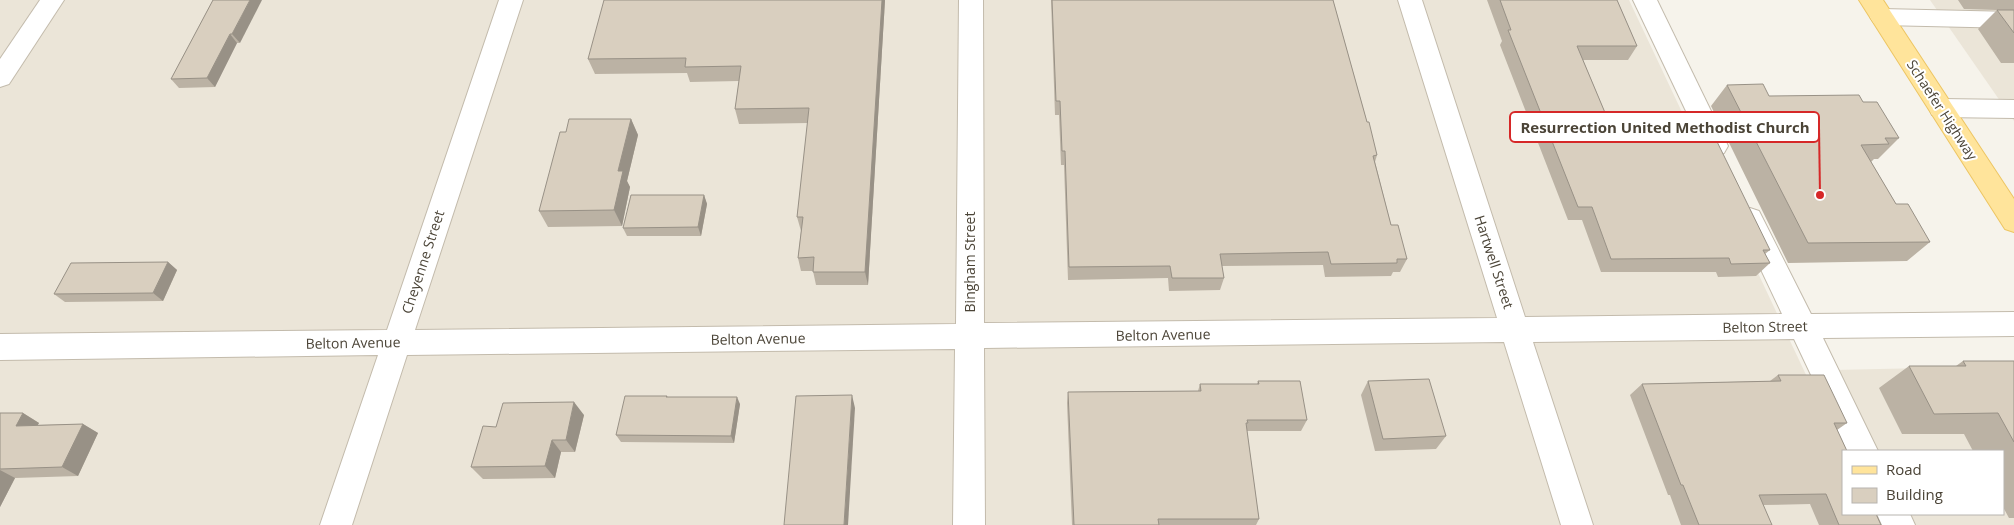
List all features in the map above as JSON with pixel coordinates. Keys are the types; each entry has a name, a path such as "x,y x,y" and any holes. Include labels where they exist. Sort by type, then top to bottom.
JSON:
{"main road":[{"name":"Schaefer Highway","path":"1876,8 2014,221"}],"street":[{"path":"0,78 52,0"},
{"name":"Cheyenne Street","path":"336,525 511,0"},
{"name":"Bingham Street","path":"969,525 971,0"},
{"name":"Hartwell Street","path":"1410,0 1577,525"},
{"path":"1644,0 1725,167"},
{"path":"1876,8 2014,20"},
{"path":"1941,108 2014,109"},
{"path":"1738,194 1863,450"},
{"name":"Belton Street","path":"1516,331 2014,324"},
{"name":"Belton Avenue","path":"0,347 1516,331"}],"shaded area":[{"path":"0,0 1629,0 1842,451 1842,515 1877,525 0,525"},
{"path":"1930,0 2014,0 2014,121"},
{"path":"2014,366 2014,525 1911,525 1906,515 2004,515 2004,450 1874,450 1834,370"}],"building":[{"path":"213,0 250,0 207,78 171,79"},
{"path":"604,0 882,0 865,272 813,272 814,257 798,258 803,217 797,217 809,108 735,109 741,66 685,67 686,58 588,59"},
{"path":"1052,0 1333,0 1367,122 1369,122 1377,155 1373,156 1391,225 1398,225 1407,259 1397,259 1397,263 1331,264 1328,252 1220,254 1224,278 1172,278 1170,266 1069,267 1065,151 1062,151 1060,101 1056,101"},
{"path":"1500,0 1617,0 1637,46 1577,46 1606,115 1703,113 1770,250 1763,250 1770,263 1731,264 1729,258 1611,259 1592,207 1578,207 1508,30 1511,30"},
{"path":"1997,10 2014,10 2014,33"},
{"path":"1763,84 1769,96 1859,95 1863,102 1877,102 1899,138 1885,138 1889,144 1861,145 1896,204 1908,204 1930,242 1808,243 1727,85"},
{"path":"569,119 631,119 618,171 623,171 614,210 539,211 560,132 566,132"},
{"path":"631,195 704,195 698,227 623,228"},
{"path":"168,262 153,293 54,294 71,263"},
{"path":"1963,361 2014,361 2014,442 1998,413 1934,414 1909,366 1966,366"},
{"path":"1778,375 1824,375 1847,423 1834,423 1847,450 1842,450 1842,515 1876,515 1881,525 1839,525 1826,494 1759,495 1772,525 1699,525 1683,485 1681,485 1642,384 1781,381"},
{"path":"1429,379 1446,436 1383,439 1368,381"},
{"path":"1258,381 1300,381 1307,420 1247,420 1259,519 1158,519 1159,525 1074,525 1068,392 1201,391 1200,384 1259,384"},
{"path":"852,395 844,525 784,525 796,396"},
{"path":"625,396 737,397 731,436 616,435"},
{"path":"574,402 566,440 552,440 545,466 471,467 483,426 496,427 503,403"},
{"path":"0,413 23,413 16,426 83,424 62,467 0,469"}],"place":[{"name":"Resurrection United Methodist Church","path":"1820,195"}]}
